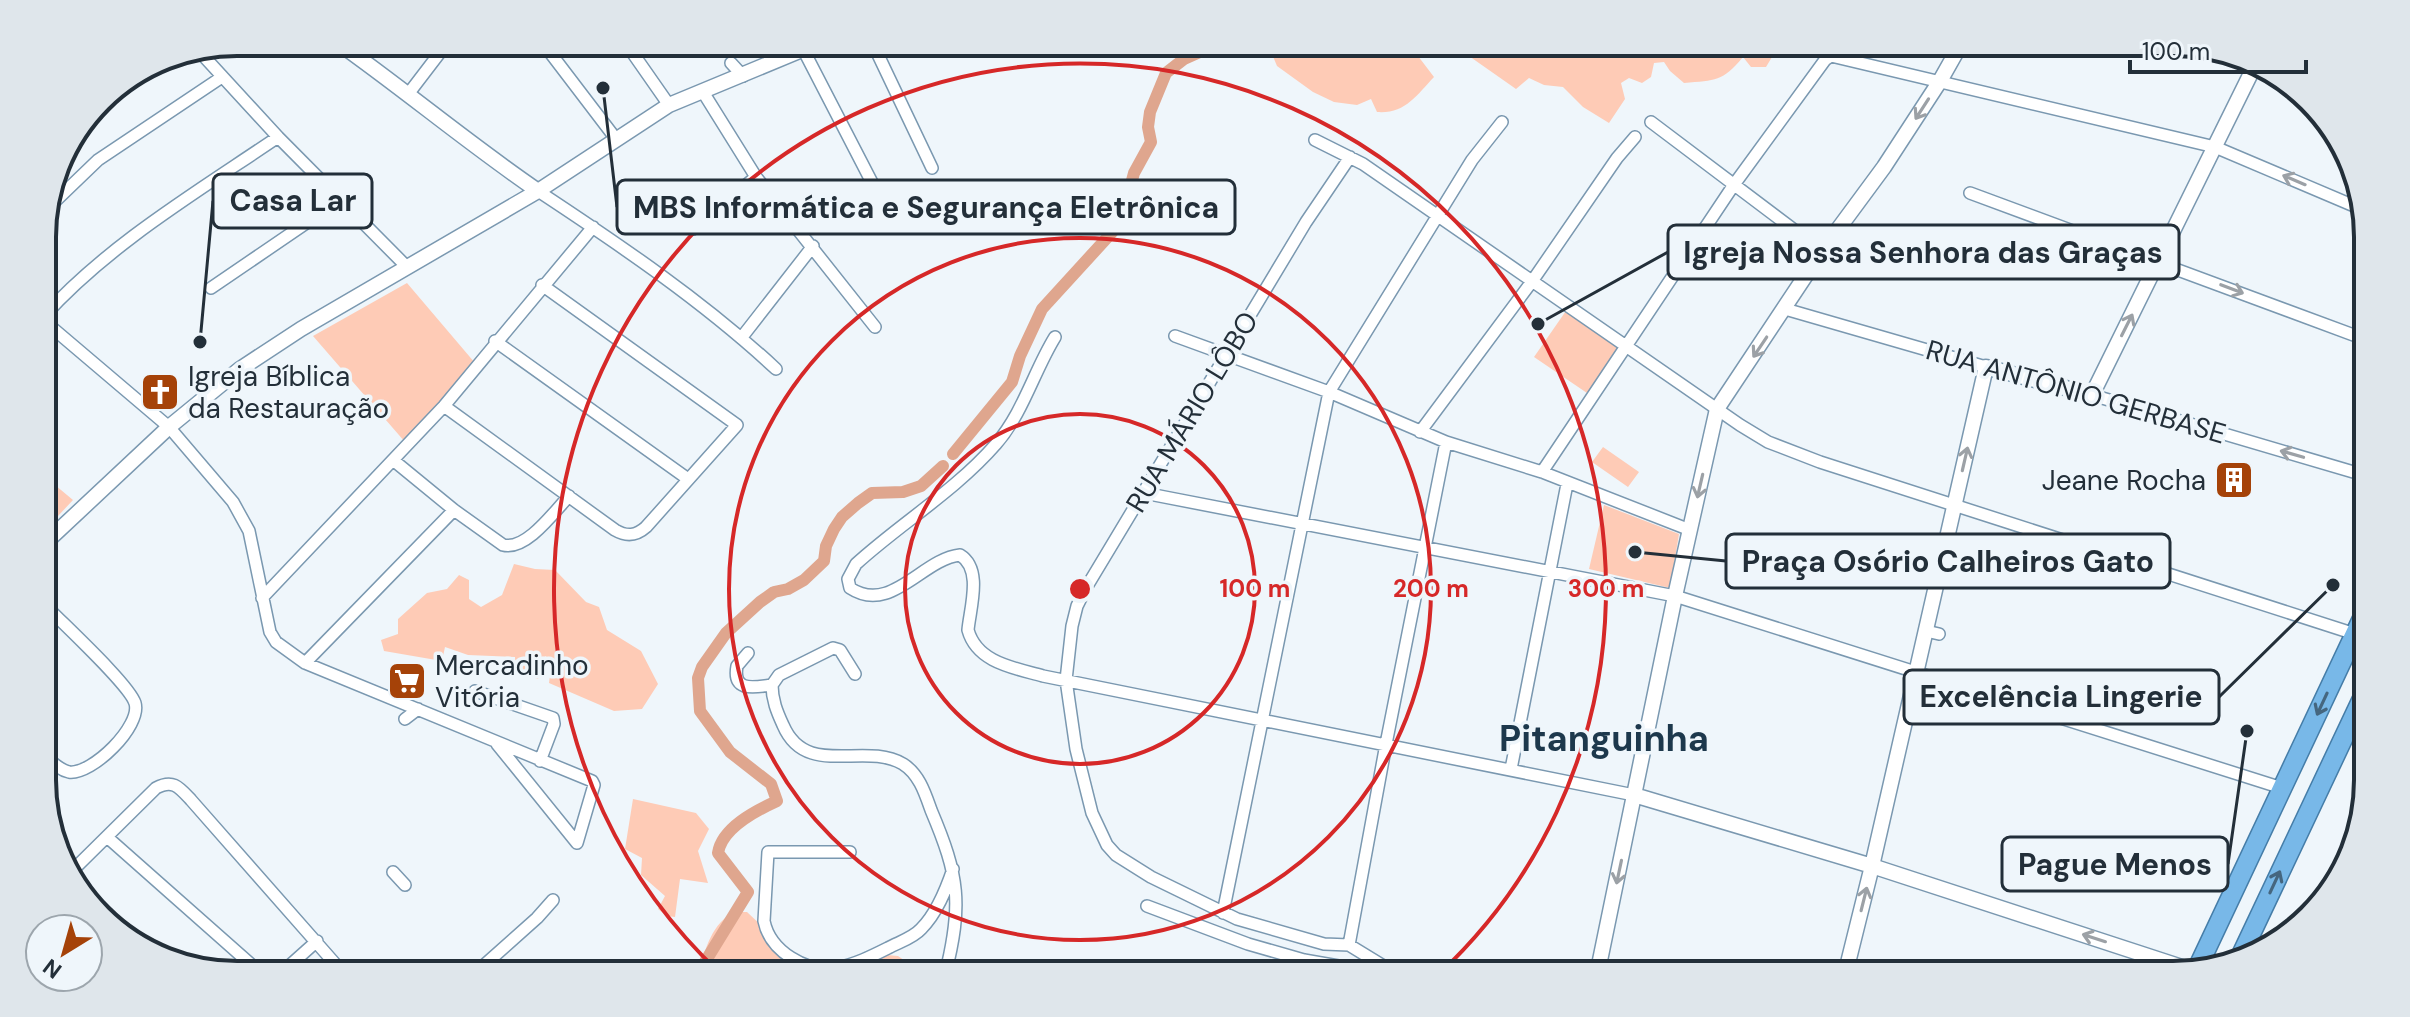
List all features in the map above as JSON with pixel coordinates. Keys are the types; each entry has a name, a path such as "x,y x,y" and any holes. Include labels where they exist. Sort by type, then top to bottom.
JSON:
{"highway":[{"path":"2201,959 2354,636"},
{"path":"2246,945 2354,716"}],"street":[{"path":"360,56 492,159 593,227 742,337 776,369"},
{"path":"409,93 437,56"},
{"path":"553,56 616,139"},
{"path":"635,56 669,105"},
{"path":"56,532 169,427 240,369 406,266 538,191 669,105 792,56"},
{"path":"807,56 881,200"},
{"path":"879,56 932,168"},
{"path":"1542,472 1733,186 1831,56 2215,147 2351,204"},
{"path":"1600,961 1717,409 1822,251 1884,167 1954,56"},
{"path":"206,59 278,137 406,266"},
{"path":"731,63 743,76"},
{"path":"2092,395 2251,74"},
{"path":"61,196 98,160 222,77"},
{"path":"703,92 756,177 875,327"},
{"path":"1223,913 1329,392 1472,160 1502,122"},
{"path":"1651,122 1822,251"},
{"path":"56,303 140,232 278,137"},
{"path":"1420,432 1635,137"},
{"path":"1315,140 1350,157 1439,216 1768,442 1820,462 2354,634"},
{"name":"RUA MÁRIO LÔBO","path":"1349,945 1324,944 1223,913 1151,877 1116,855 1107,845 1092,813 1076,749 1066,680 1068,648 1077,606 1306,222 1350,157"},
{"path":"693,229 756,177"},
{"path":"1970,193 2354,335"},
{"path":"211,288 340,200"},
{"path":"262,598 444,406 593,227"},
{"path":"742,337 813,246"},
{"path":"444,406 621,534 635,535 737,425 542,285"},
{"name":"RUA ANTÔNIO GERBASE","path":"1785,309 2354,472"},
{"path":"56,329 169,427 242,515 249,531 262,598 262,629 305,663 594,783 577,843 496,743"},
{"path":"1175,336 1329,392 1446,442 1542,472 1690,530"},
{"path":"1055,337 1022,403 997,443 942,495 856,564 850,572 848,584 861,593 885,593 949,557 960,555 969,562 973,574 968,630 977,649 1002,664 1066,680 1634,795 1872,866 2164,961"},
{"path":"495,341 688,479"},
{"path":"1848,961 1917,671 1932,632 1954,505 1986,367"},
{"path":"1370,961 1349,945 1446,442"},
{"path":"393,460 454,510 509,547 523,543 569,496"},
{"path":"1511,769 1567,484"},
{"path":"1144,493 1675,596 2282,788"},
{"path":"305,663 454,510"},
{"path":"56,616 129,691 136,714 132,725 94,764 72,773 56,764"},
{"path":"855,674 840,650 833,648 779,675 772,685 773,701 787,734 805,751 818,755 891,759 914,773 954,868 957,926 948,961"},
{"path":"748,653 737,666 738,679 751,688 772,685"},
{"path":"1959,685 1963,670"},
{"path":"1984,693 1988,678"},
{"path":"475,691 550,715 554,724 540,761"},
{"path":"405,719 418,709"},
{"path":"78,865 156,788 166,783 178,787 333,961"},
{"path":"107,837 247,961"},
{"path":"797,961 782,951 766,932 768,852 850,852"},
{"path":"856,961 916,934 937,907 954,868"},
{"path":"393,872 405,885"},
{"path":"489,961 553,900"},
{"path":"1147,906 1248,944 1311,961"},
{"path":"295,961 317,941"}],"shaded area":[{"path":"1273,56 1418,56 1434,77 1403,107 1377,112 1371,99 1357,105 1334,102 1313,92 1277,66"},
{"path":"1469,56 1773,56 1766,67 1751,67 1743,57 1724,75 1684,83 1664,62 1654,63 1651,77 1642,83 1629,78 1621,83 1625,99 1609,123 1583,107 1563,87 1544,85 1529,78 1516,89"},
{"path":"407,283 475,363 405,442 313,336"},
{"path":"1568,308 1621,345 1587,393 1534,357"},
{"path":"1603,447 1639,472 1628,487 1592,462"},
{"path":"56,486 73,500 56,518"},
{"path":"1604,505 1679,534 1670,588 1589,569"},
{"path":"514,564 555,570 586,602 599,607 607,630 641,651 658,684 642,709 614,711 549,683 552,660 545,656 538,679 515,671 515,657 468,655 445,647 442,661 384,651 381,640 398,634 398,619 427,593 447,589 459,575 469,580 469,599 481,607 502,595"},
{"path":"633,799 696,813 709,829 698,851 708,883 680,879 675,917 667,916 658,909 665,896 641,875 642,858 625,849"},
{"path":"747,912 799,961 702,961 715,930 728,916"},
{"path":"887,955 898,956 905,961 872,961"}],"waterway":[{"path":"953,454 1012,382 1020,356 1042,309 1116,228 1134,173 1151,142 1148,127 1150,112 1166,73 1191,56"},
{"path":"706,961 748,892 718,853 721,844 741,821 777,801 771,784 730,752 700,711 698,678 702,667 726,633 760,602 774,592 788,589 804,580 824,561 826,546 834,529 858,503 872,493 903,492 921,486 943,466"}],"place":[{"name":"MBS Informática e Segurança Eletrônica","path":"603,88"},
{"name":"Igreja Nossa Senhora das Graças","path":"1538,324"},
{"name":"Casa Lar","path":"200,342"},
{"name":"Igreja Bíblica da Restauração","path":"160,392"},
{"name":"Jeane Rocha","path":"2234,480"},
{"name":"Praça Osório Calheiros Gato","path":"1635,552"},
{"name":"Excelência Lingerie","path":"2333,585"},
{"name":"Mercadinho Vitória","path":"407,681"},
{"name":"Pague Menos","path":"2247,731"}],"district":[{"name":"Pitanguinha","path":"1604,738"}]}
